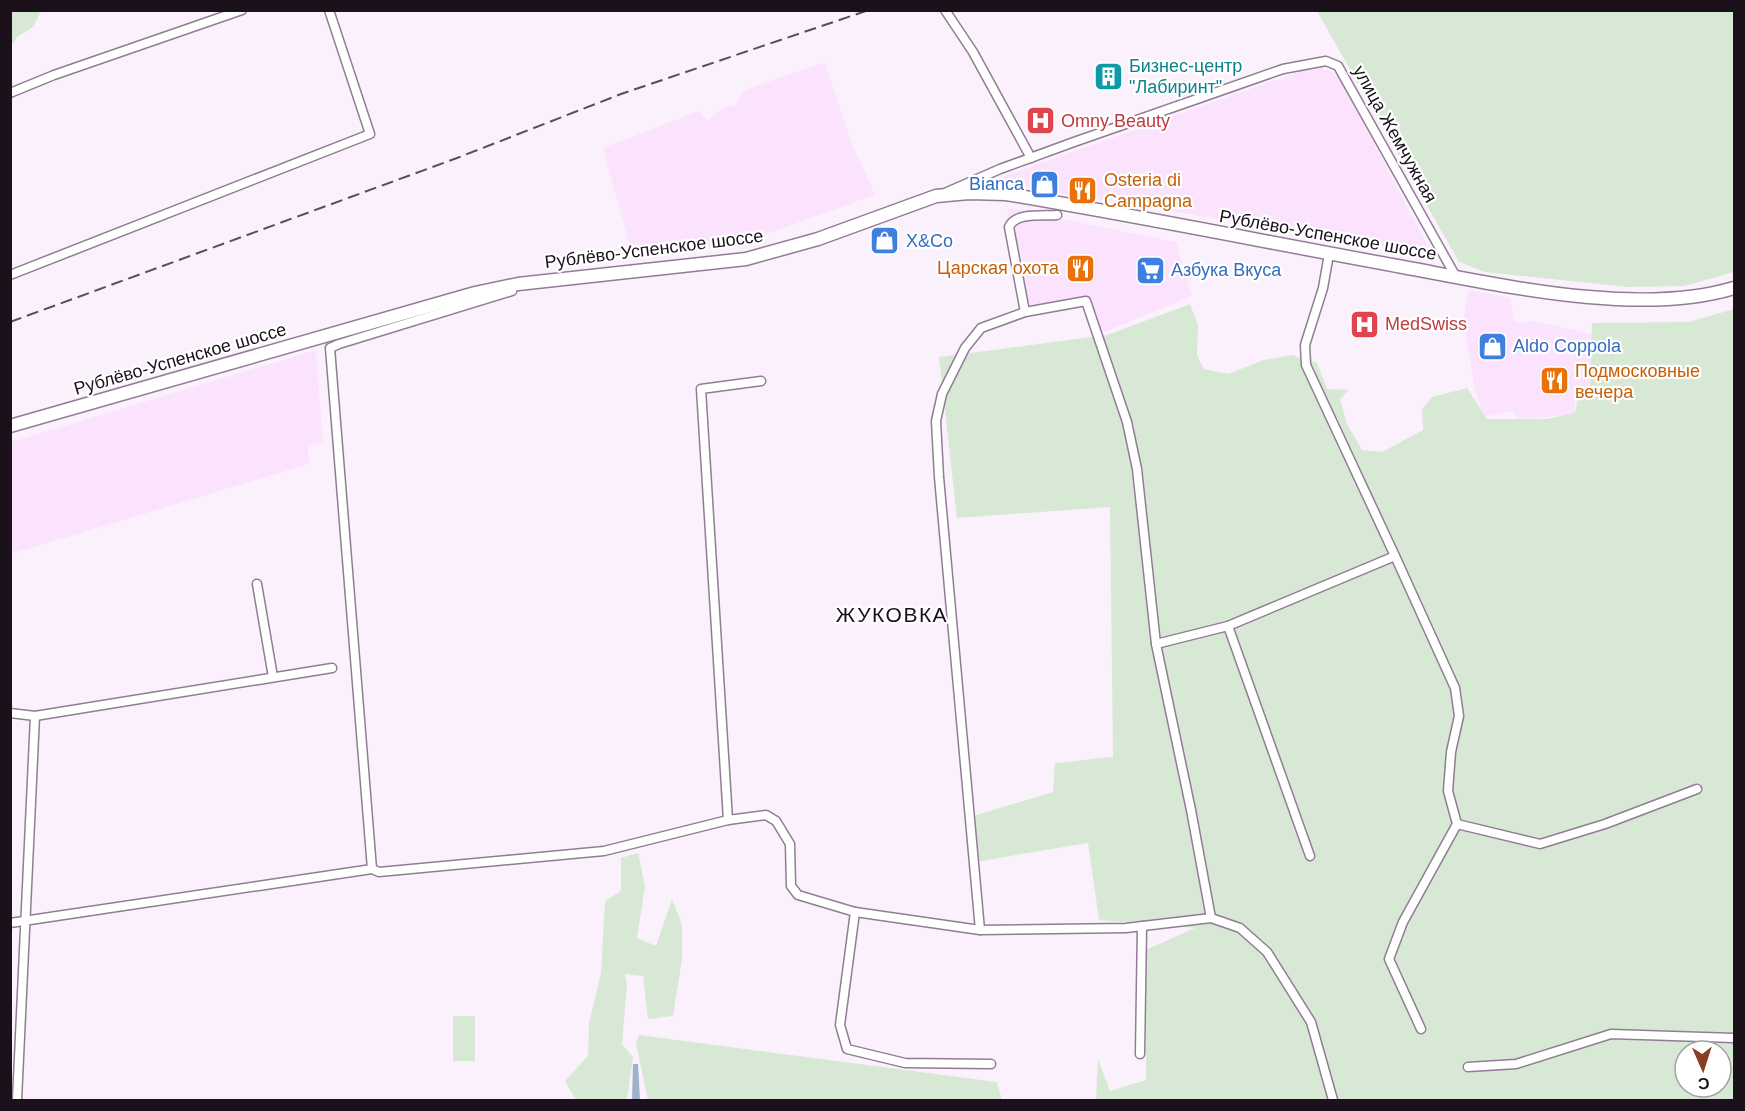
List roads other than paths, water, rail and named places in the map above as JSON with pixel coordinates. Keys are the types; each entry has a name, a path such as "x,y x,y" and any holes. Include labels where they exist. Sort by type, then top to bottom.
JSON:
{"main road":[{"name":"Рублёво-Успенское шоссе","path":"10,426 453,298 518,284 746,259 818,239 936,196 984,192 1045,200 1329,254 1530,289 1634,299 1692,298 1734,288"}],"street":[{"path":"10,93 54,75 242,10"},
{"path":"10,275 370,134 329,10"},
{"path":"945,10 973,52 1030,158"},
{"name":"улица Жемчужная","path":"936,196 1030,158 1212,93 1283,69 1326,61 1338,66 1456,277"},
{"path":"1025,312 1009,227 1016,219 1057,215 1045,200"},
{"path":"1329,254 1323,288 1305,345 1306,365 1455,688 1459,716 1451,752 1448,791 1457,825 1403,922 1389,959 1421,1029"},
{"path":"372,869 330,348 545,281"},
{"path":"980,930 936,421 942,394 965,348 981,328 1025,312 1086,301 1127,422 1134,457 1156,644 1211,918"},
{"path":"728,820 701,389 761,381"},
{"path":"1156,644 1228,626 1395,556"},
{"path":"257,584 273,677"},
{"path":"1228,626 1310,856"},
{"path":"10,713 35,716 332,668"},
{"path":"17,1101 35,716"},
{"path":"1457,825 1540,844 1605,824 1697,789"},
{"path":"10,923 372,869 380,872 604,851 728,820 766,815 776,821 790,844 791,886 798,895 855,912 980,930 1126,928 1211,918 1240,928 1267,952 1311,1022 1333,1101"},
{"path":"855,912 840,1025 847,1049 905,1063 991,1064"},
{"path":"1140,1054 1142,926"},
{"path":"1468,1067 1516,1064 1611,1034 1734,1038"}],"water":[{"path":"633,1064 638,1064 640,1100 632,1100"}],"railway":[{"path":"10,322 457,158 621,94 869,10"}],"place":[{"name":"Бизнес-центр \"Лабиринт\"","path":"1108,76"},
{"name":"Omny Beauty","path":"1040,121"},
{"name":"Bianca","path":"1045,184"},
{"name":"Osteria di Campagna","path":"1083,190"},
{"name":"X&Co","path":"885,241"},
{"name":"Царская охота","path":"1080,268"},
{"name":"Азбука Вкуса","path":"1150,270"},
{"name":"MedSwiss","path":"1364,324"},
{"name":"Aldo Coppola","path":"1492,346"},
{"name":"Подмосковные вечера","path":"1554,381"}],"district":[{"name":"ЖУКОВКА","path":"892,615"}]}
